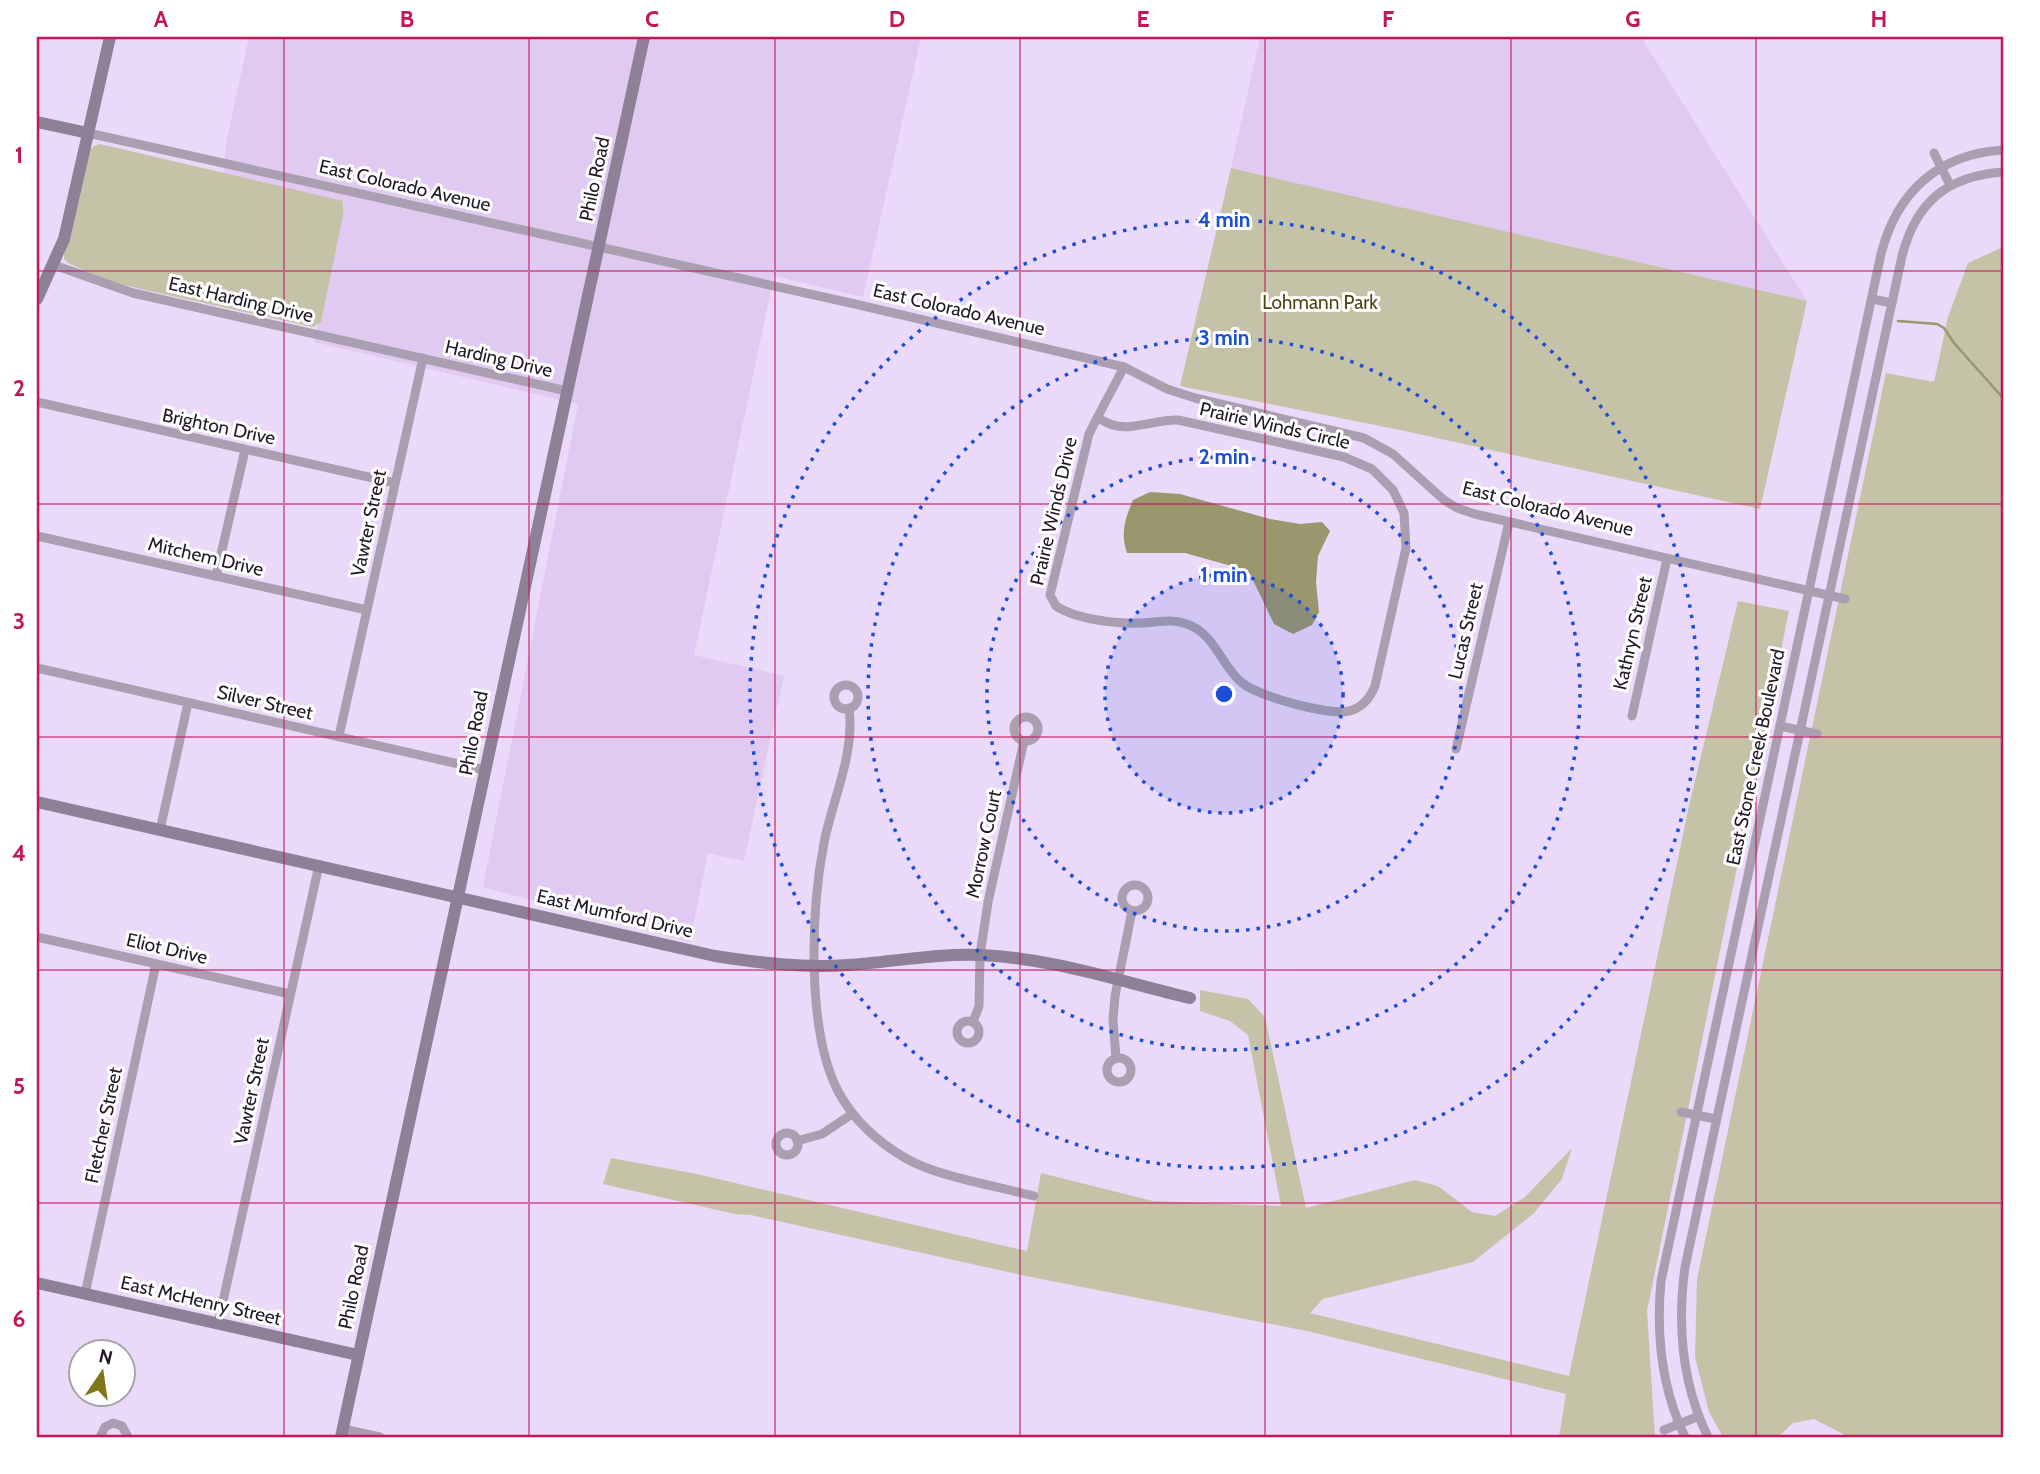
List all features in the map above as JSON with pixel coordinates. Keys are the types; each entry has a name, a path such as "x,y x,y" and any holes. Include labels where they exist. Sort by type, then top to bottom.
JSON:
{"street":[{"path":"37,299 54,265 73,206 110,37"},
{"name":"Philo Road","path":"342,1433 644,37"},
{"name":"East Colorado Avenue","path":"37,121 1124,367 1195,398 1364,438 1392,454 1444,500 1457,508 1845,599"},
{"name":"East Stone Creek Boulevard","path":"1685,1437 1678,1424 1666,1383 1661,1352 1661,1281 1886,236 1894,216 1916,186 1941,167 1967,155 2003,150"},
{"path":"1934,153 1950,185"},
{"name":"East Stone Creek Boulevard","path":"1708,1437 1699,1416 1684,1361 1681,1337 1682,1294 1902,256 1910,228 1927,204 1950,185 1972,176 2003,172"},
{"name":"East Harding Drive","path":"54,265 133,293 422,358"},
{"path":"1872,299 1892,303"},
{"name":"Harding Drive","path":"422,358 567,391"},
{"name":"Vawter Street","path":"339,736 422,358"},
{"name":"Prairie Winds Drive","path":"1124,367 1089,434 1050,595 1056,606 1063,611 1122,623 1163,621 1186,624 1201,631 1208,638 1240,681 1264,695 1338,712 1348,712 1362,705"},
{"name":"Brighton Drive","path":"37,402 395,483"},
{"name":"Prairie Winds Drive","path":"1097,418 1111,425 1124,427"},
{"name":"Prairie Winds Circle","path":"1124,427 1165,419 1178,420 1344,457 1372,469 1385,480 1404,513 1406,548 1374,686 1371,695 1362,705"},
{"path":"216,576 245,450"},
{"name":"Lucas Street","path":"1455,749 1509,522"},
{"name":"Mitchem Drive","path":"37,536 367,610"},
{"name":"Kathryn Street","path":"1632,716 1668,559"},
{"name":"Silver Street","path":"37,668 485,769"},
{"path":"160,830 188,703"},
{"path":"849,708 849,750 827,829 821,863 814,966 819,1017 828,1062 839,1094 852,1114 873,1136 909,1160 932,1169 1034,1196"},
{"path":"1780,726 1817,733"},
{"name":"Morrow Court","path":"973,1022 979,1006 980,955 988,902 1024,741"},
{"name":"East Mumford Drive","path":"37,802 715,956 814,966 980,955 1031,960 1191,998"},
{"name":"Vawter Street","path":"218,1324 319,865"},
{"path":"1116,1058 1113,1020 1117,981 1132,911"},
{"name":"Eliot Drive","path":"37,937 290,994"},
{"name":"Fletcher Street","path":"85,1294 156,964"},
{"path":"1681,1112 1717,1119"},
{"path":"797,1141 822,1134 852,1114"},
{"name":"East McHenry Street","path":"37,1283 358,1355"},
{"path":"1664,1430 1699,1416"},
{"path":"100,1437 104,1427 113,1423 122,1426 128,1437"},
{"path":"342,1433 380,1437"}],"shaded area":[{"path":"249,37 921,37 863,297 774,276 694,655 784,676 744,861 708,853 690,942 483,887 578,404 314,342 344,203 223,178 226,143"},
{"path":"1260,37 1641,37 1807,301 1231,168"},
{"path":"1150,492 1180,494 1270,519 1300,524 1322,522 1330,531 1318,556 1316,582 1319,612 1312,625 1293,634 1274,624 1250,574 1235,567 1185,553 1127,553 1124,532 1130,507 1133,500"}],"green space":[{"path":"100,144 343,201 343,215 321,322 313,327 136,288 100,278 68,263 64,254 89,151"},
{"name":"Lohmann Park","path":"1231,168 1807,301 1760,509 1400,430 1180,386"},
{"path":"2003,247 2003,1437 1849,1437 1814,1419 1793,1423 1778,1437 1723,1437 1709,1412 1695,1357 1697,1279 1886,373 1934,382 1948,317 1968,263"},
{"path":"1738,601 1789,611 1647,1311 1655,1437 1559,1437 1566,1394 1307,1331 1026,1276 603,1184 611,1158 697,1174 1027,1251 1041,1173 1153,1201 1281,1206 1248,1035 1230,1021 1200,1011 1200,990 1248,999 1265,1017 1306,1208 1415,1180 1438,1186 1472,1212 1495,1216 1525,1197 1572,1148 1562,1179 1534,1213 1473,1262 1323,1299 1310,1313 1569,1376 1689,806"}],"waterway":[{"path":"1898,321 1937,324 1944,328 2003,398"}]}
